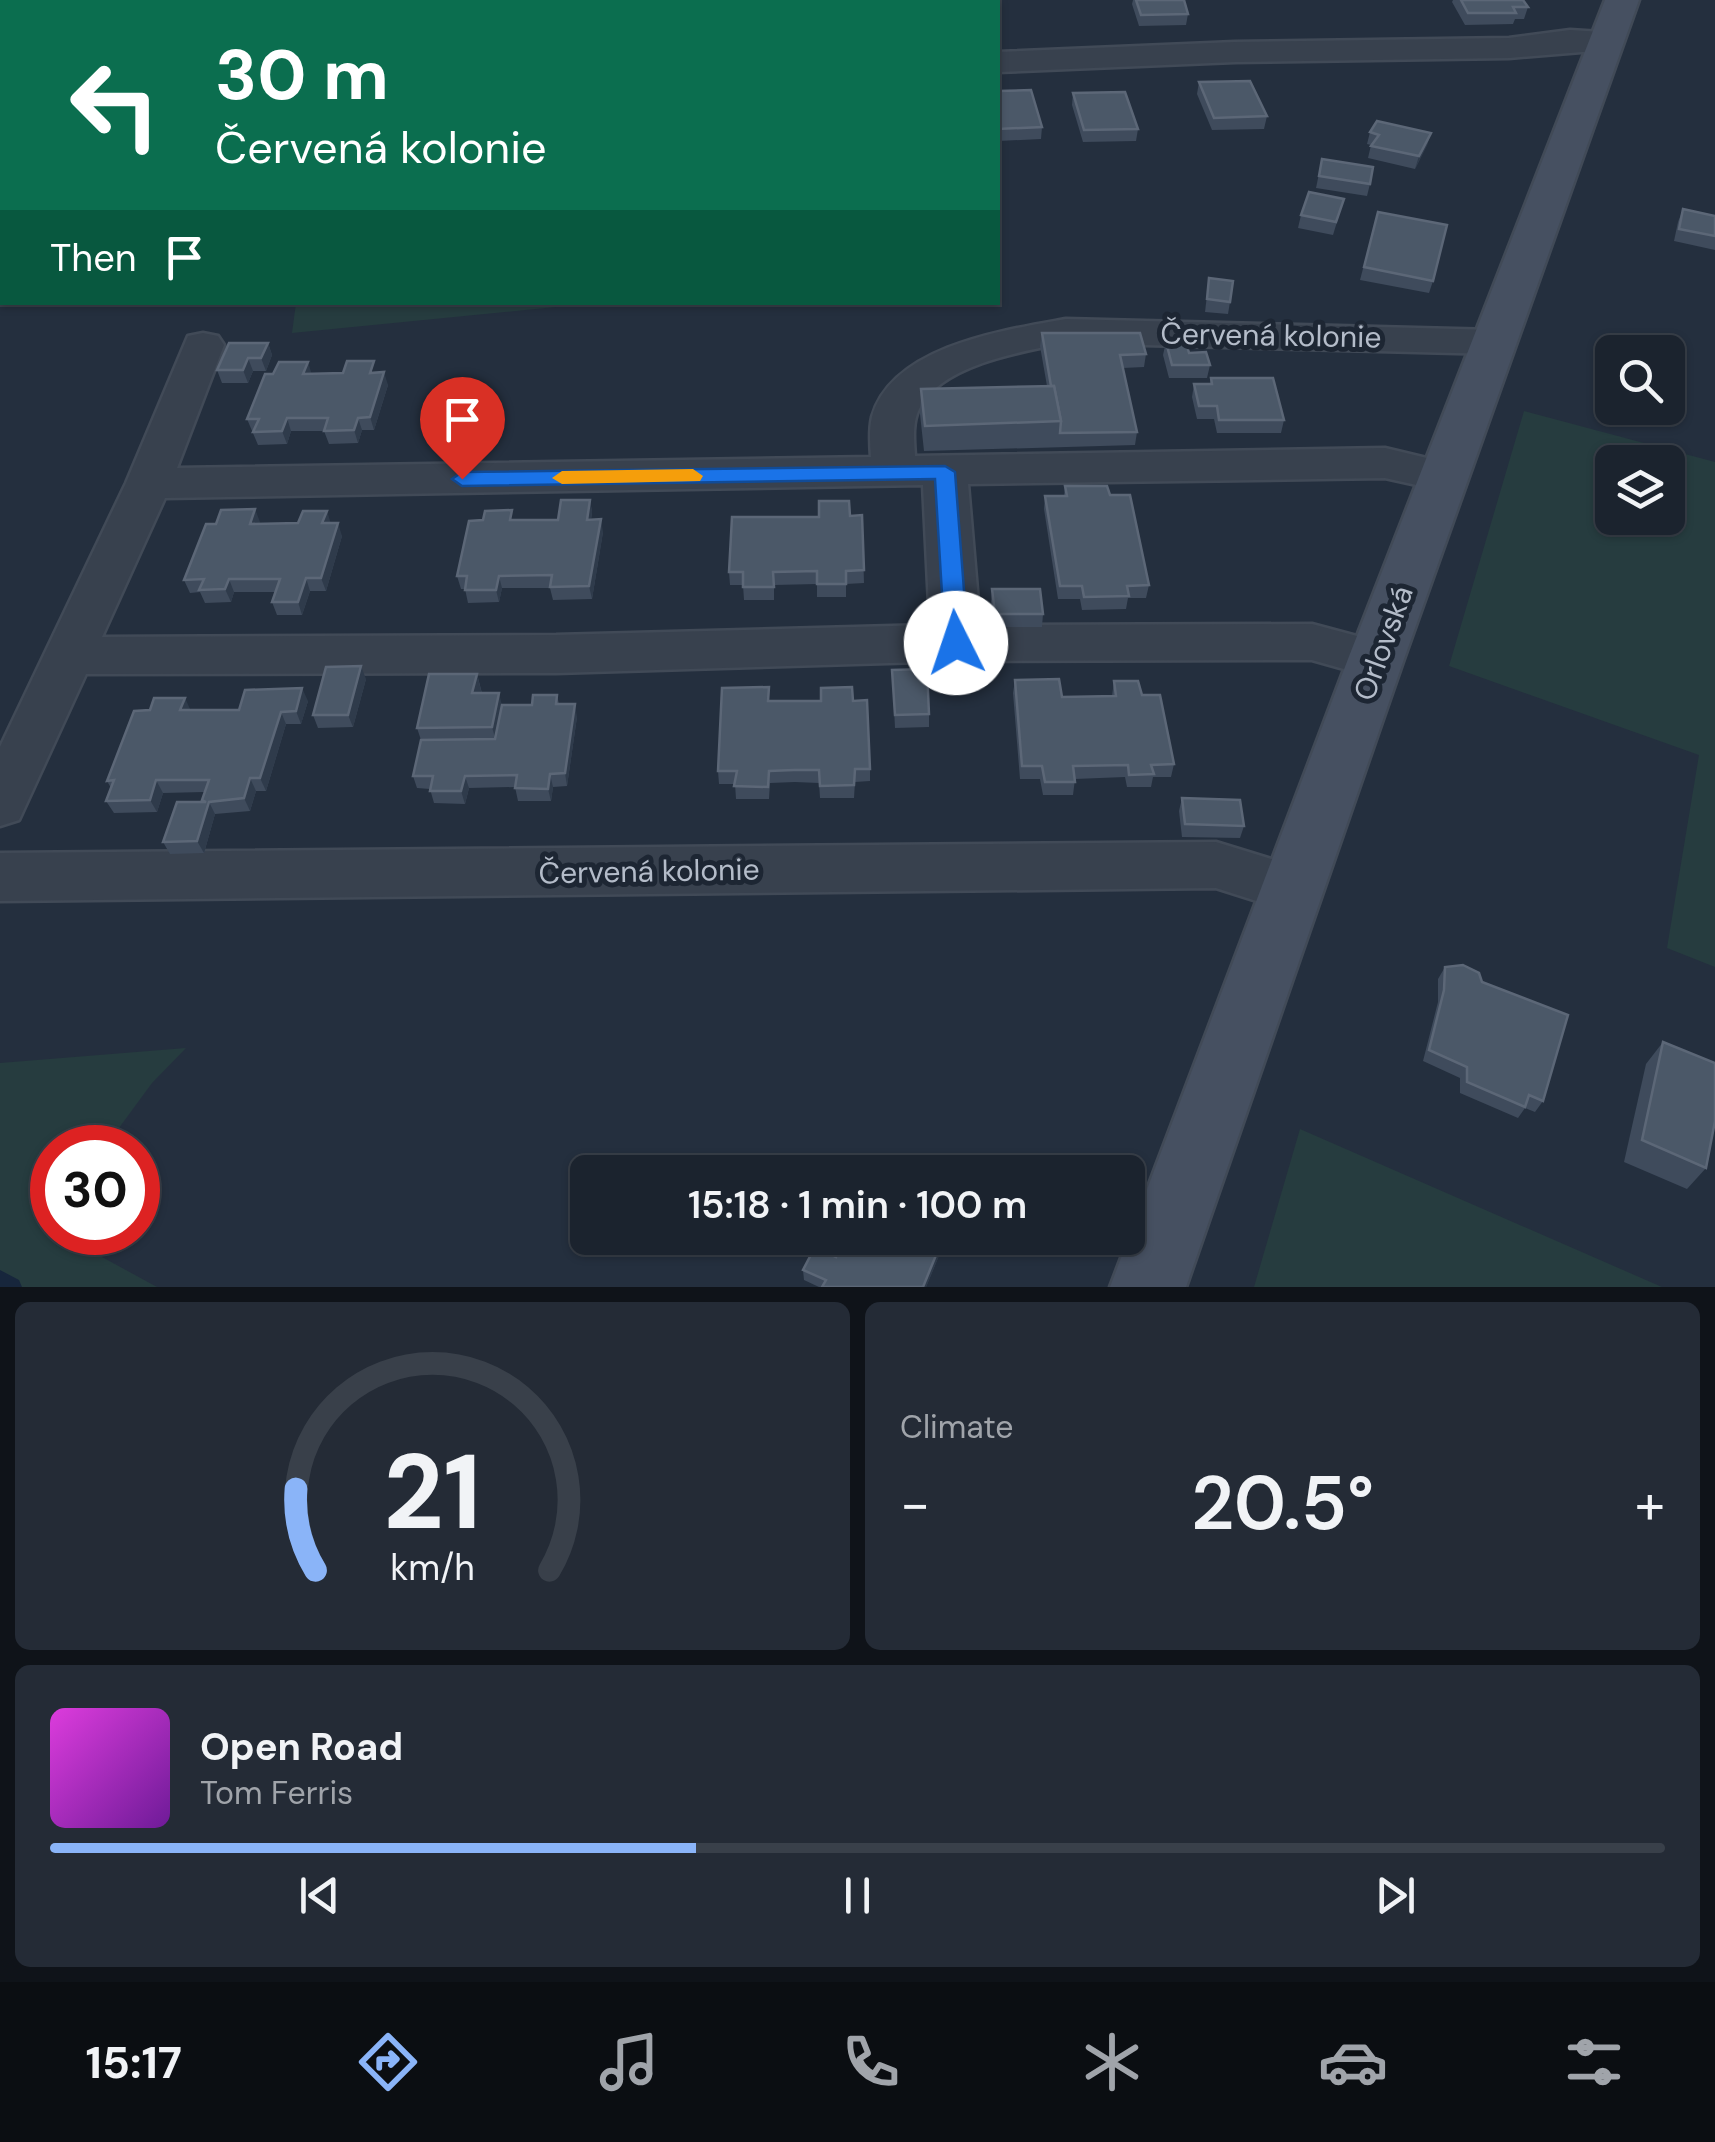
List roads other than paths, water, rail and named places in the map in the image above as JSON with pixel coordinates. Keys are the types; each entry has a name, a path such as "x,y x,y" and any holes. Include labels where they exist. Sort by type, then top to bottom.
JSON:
{"main road":[{"name":"Orlovská","path":"1148,1287 1614,20"}],"street":[{"path":"1000,62 1235,52 1509,48 1570,40 1614,20"},
{"name":"Červená kolonie","path":"893,473 895,411 925,373 1007,342 1066,331 1494,342"},
{"path":"0,804 149,483 203,345"},
{"path":"149,483 1385,463 1444,476"},
{"path":"945,472 956,643"},
{"path":"71,656 556,654 956,643 1312,642 1376,659"},
{"name":"Červená kolonie","path":"0,878 1216,865 1294,889"}],"waterway":[{"path":"0,1280 12,1287"}]}
